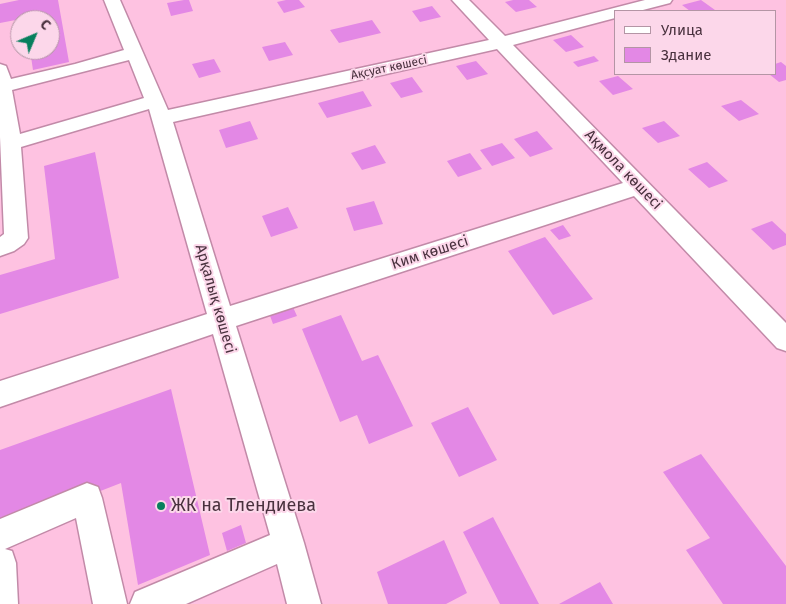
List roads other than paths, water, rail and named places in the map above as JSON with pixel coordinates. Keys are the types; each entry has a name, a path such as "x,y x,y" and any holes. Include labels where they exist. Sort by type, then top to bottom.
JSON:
{"street":[{"name":"Ақмола көшесі","path":"460,0 786,340"},
{"path":"625,10 664,0"},
{"name":"Арқалық көшесі","path":"117,2 134,52 158,110 288,542 304,604"},
{"name":"Ақсуат көшесі","path":"11,142 158,110 500,43 614,13"},
{"path":"0,247 6,246 16,238 11,142 3,112 1,79 79,69 134,52"},
{"name":"Ким көшесі","path":"0,394 221,320 639,186"},
{"path":"0,535 87,498 110,604"},
{"path":"147,604 288,542"},
{"path":"0,563 1,604"}],"place":[{"name":"ЖК на Тлендиева","path":"161,506"}]}
